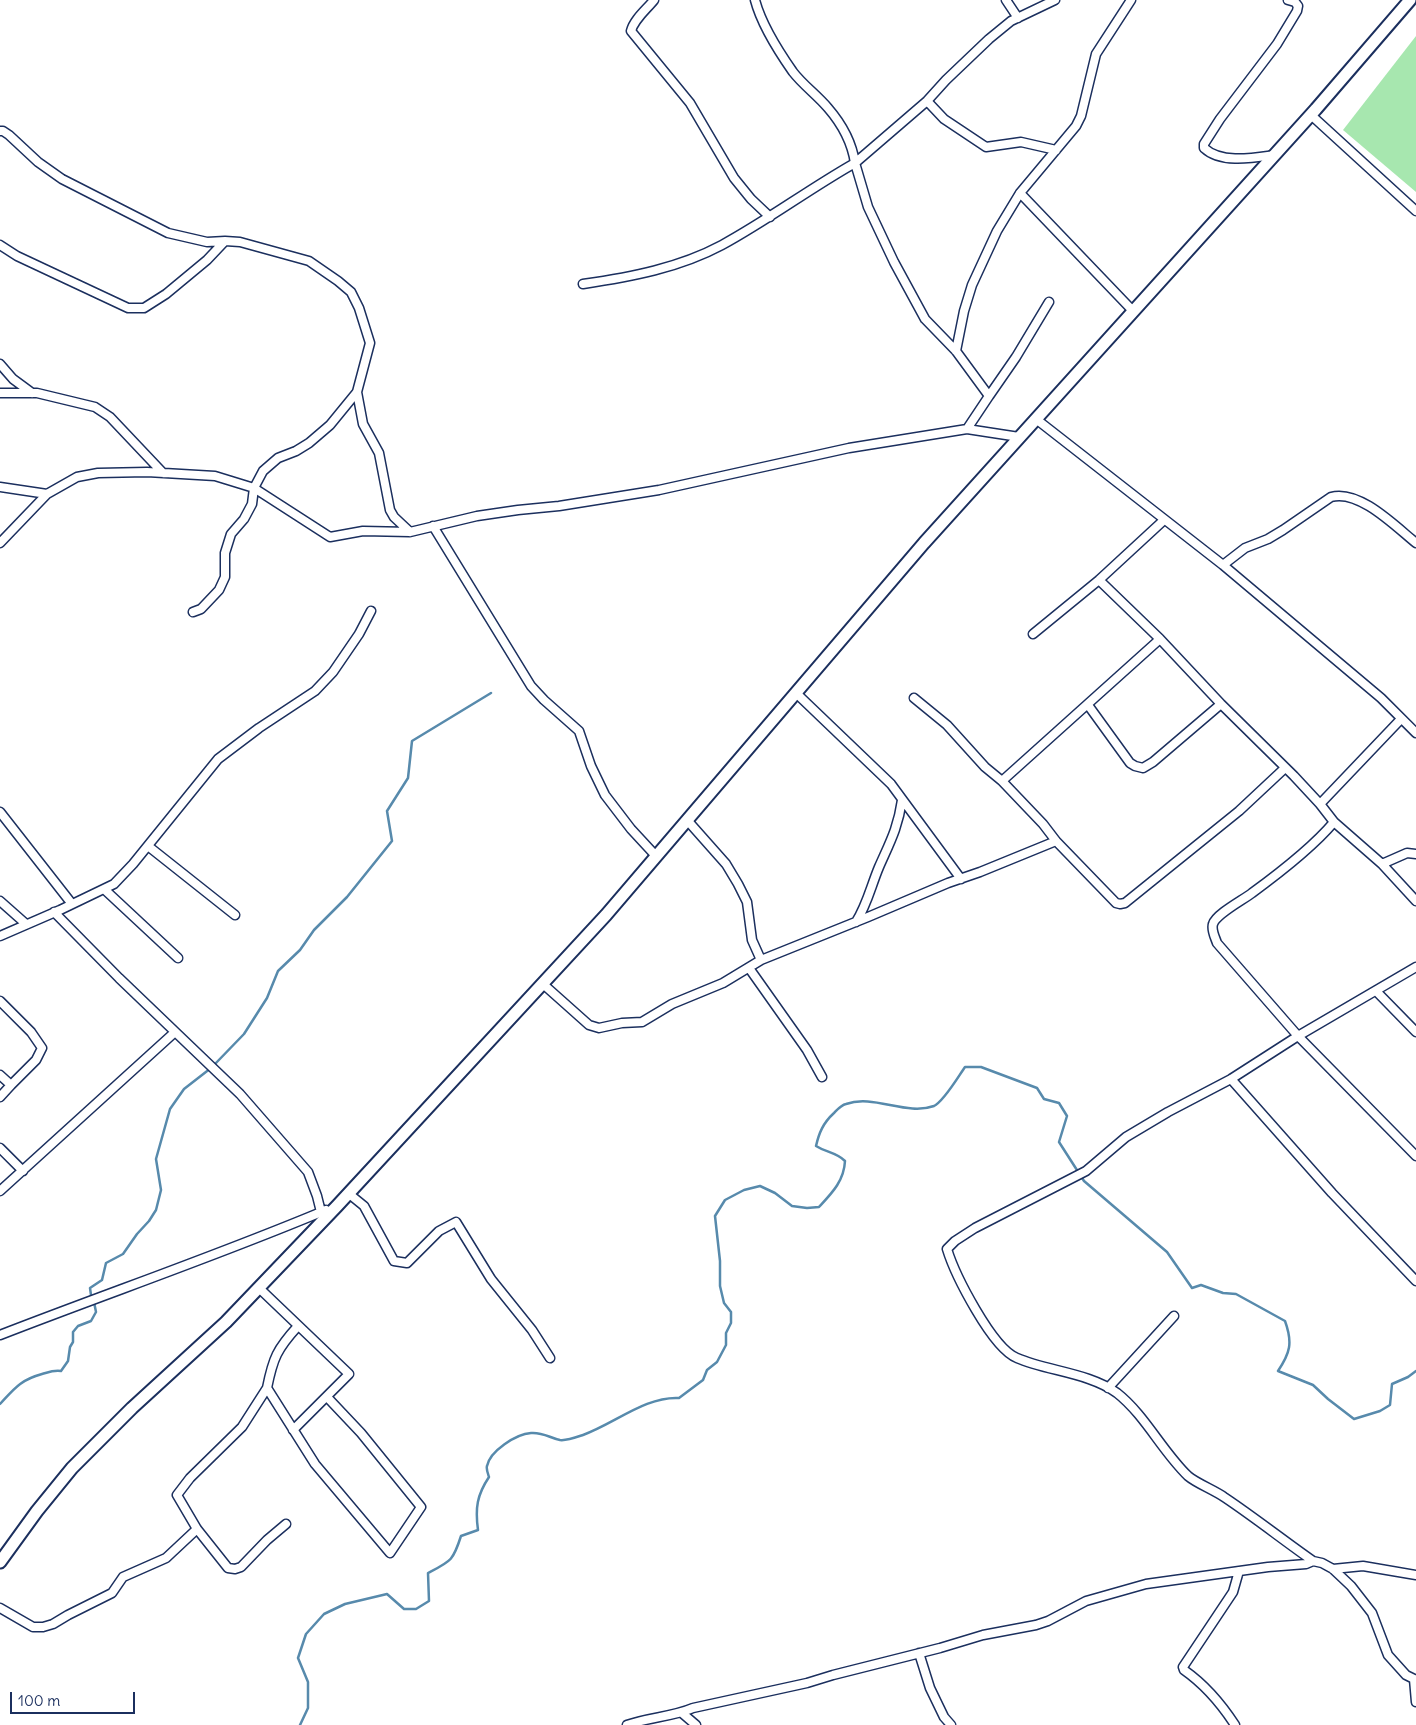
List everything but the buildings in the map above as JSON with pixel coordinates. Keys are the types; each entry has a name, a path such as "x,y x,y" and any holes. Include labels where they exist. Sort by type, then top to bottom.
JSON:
{"main road":[{"path":"0,1562 37,1511 72,1468 132,1408 226,1322 337,1206 606,915 924,543 1310,115 1410,0"}],"street":[{"path":"654,0 631,30 690,103 734,178 770,217"},
{"path":"755,0 758,12 793,72 828,108 843,129 851,146 868,207 894,262 925,320 956,350 989,396"},
{"path":"1006,0 1018,18"},
{"path":"583,284 647,272 682,262 721,246 770,217 855,163 927,100 975,51 1018,18 1055,0"},
{"path":"956,350 964,311 976,276 997,231 1020,193 1076,126 1081,116 1096,54 1131,0"},
{"path":"1274,155 1259,158 1218,157 1204,148 1204,144 1220,119 1268,57 1288,26 1298,6 1295,2 1288,0"},
{"path":"927,100 944,119 986,147 1021,142 1056,150"},
{"path":"1310,115 1416,211"},
{"path":"0,131 9,135 38,162 62,179 168,233 207,242 240,242 309,261 352,292 359,308 370,343 357,392 330,425 309,443 278,458 263,471 254,488 252,504 244,519 231,534 225,553 225,577 219,590 201,609 193,612"},
{"path":"1020,193 1133,311"},
{"path":"0,245 26,260 128,308 138,309 144,308 166,294 207,260 225,241"},
{"path":"967,429 1016,357 1049,302"},
{"path":"0,364 13,379 32,393"},
{"path":"357,392 363,424 379,454 390,510 410,532"},
{"path":"0,393 37,393 95,407 110,417 163,472"},
{"path":"1036,419 1223,564 1381,698 1416,733"},
{"path":"0,543 46,494 77,477 98,473 163,472 215,476 254,488 330,537 363,531 410,532 510,511 559,506 659,490 849,448 967,429 1019,437"},
{"path":"0,487 46,494"},
{"path":"1223,564 1244,548 1268,539 1331,497 1340,495 1353,498 1372,509 1416,543"},
{"path":"1033,634 1099,580 1164,520"},
{"path":"433,526 531,686 579,731 591,766 604,795 630,829 656,856"},
{"path":"1099,580 1160,639 1320,804 1334,822 1382,864 1416,901"},
{"path":"0,936 114,884 148,846 218,759 315,690 333,672 359,634 371,611"},
{"path":"1002,781 1160,639"},
{"path":"796,693 891,784 961,878"},
{"path":"914,698 947,725 985,767 1002,781 1043,824 1056,841 1116,903 1120,904 1125,903 1239,811 1285,768"},
{"path":"1088,704 1130,763 1143,768 1154,762 1221,704"},
{"path":"1320,804 1401,720"},
{"path":"856,922 863,910 879,868 893,839 899,820 902,800"},
{"path":"0,812 72,904"},
{"path":"687,820 726,864 738,884 747,902 752,940 761,960"},
{"path":"1334,822 1317,840 1254,892 1218,916 1213,923 1212,931 1217,942 1298,1036 1416,1156"},
{"path":"543,984 588,1025 598,1028 622,1023 642,1022 672,1004 723,983 761,960 1056,841"},
{"path":"148,846 235,915"},
{"path":"1382,864 1407,853 1416,854"},
{"path":"104,889 178,958"},
{"path":"0,901 26,924"},
{"path":"54,912 240,1094 308,1172 321,1212"},
{"path":"1416,967 1298,1036 1231,1079 1126,1136 1086,1171 975,1228 955,1241 947,1249 967,1296 997,1342 1007,1353 1040,1366 1063,1371 1116,1392 1135,1411 1189,1477 1225,1497 1313,1561 1333,1569 1346,1580 1372,1613 1388,1655 1406,1674 1415,1680 1416,1702"},
{"path":"749,968 807,1050 822,1077"},
{"path":"1376,991 1416,1032"},
{"path":"0,1001 31,1032 42,1048 36,1060 0,1097"},
{"path":"0,1191 175,1032"},
{"path":"0,1074 11,1085"},
{"path":"1231,1079 1332,1193 1416,1281"},
{"path":"0,1148 23,1171"},
{"path":"348,1193 364,1206 394,1261 407,1263 439,1231 456,1222 491,1278 532,1330 550,1358"},
{"path":"0,1335 337,1206"},
{"path":"258,1288 349,1374 293,1430"},
{"path":"1108,1388 1174,1316"},
{"path":"286,1524 267,1540 241,1567 235,1569 228,1568 197,1530 177,1495 190,1478 242,1427 267,1388 272,1363 276,1354 298,1326"},
{"path":"267,1388 315,1464 390,1553 420,1507 361,1433 328,1396"},
{"path":"0,1608 33,1627 53,1624 112,1593 123,1577 166,1558 197,1530"},
{"path":"627,1725 638,1721 682,1713 693,1708 807,1683 983,1635 1036,1625 1048,1621 1086,1601 1146,1584 1306,1564 1313,1561"},
{"path":"1333,1569 1363,1566 1416,1575"},
{"path":"1236,1725 1202,1685 1183,1667 1233,1592 1238,1571"},
{"path":"919,1653 937,1702 944,1717 951,1725"},
{"path":"682,1713 696,1725"}],"green space":[{"path":"1416,36 1416,192 1343,130"}],"waterway":[{"path":"215,1064 244,1034 267,998 278,971 300,950 314,930 347,897 392,841 387,811 408,778 412,741 491,693"},
{"path":"300,1725 308,1708 308,1682 298,1658 306,1634 324,1614 345,1604 387,1594 404,1609 416,1609 429,1601 428,1573 442,1566 453,1556 461,1536 478,1530 478,1502 489,1477 487,1472 489,1460 498,1449 518,1436 531,1433 539,1433 562,1440 572,1439 595,1430 654,1401 679,1398 703,1380 707,1370 717,1362 726,1345 726,1333 731,1323 731,1312 724,1303 720,1286 720,1261 715,1216 725,1200 744,1190 760,1186 775,1193 792,1206 819,1207 840,1181 845,1161 816,1146 824,1124 844,1105 868,1102 912,1108 934,1106 946,1094 965,1067 981,1067 1037,1088 1044,1099 1059,1103 1067,1116 1059,1142 1084,1181 1167,1252 1192,1288 1201,1285 1223,1293 1236,1294 1285,1321 1289,1336 1289,1348 1278,1371 1313,1385 1354,1419 1380,1411 1390,1405 1392,1384 1416,1371"},
{"path":"91,1295 90,1288 102,1280 106,1263 123,1254 156,1210 161,1190 156,1159 170,1109 184,1089 211,1068"},
{"path":"0,1404 28,1379 51,1371 61,1371 68,1361 70,1347 73,1342 73,1332 78,1326 91,1321 96,1312 94,1302"}]}
